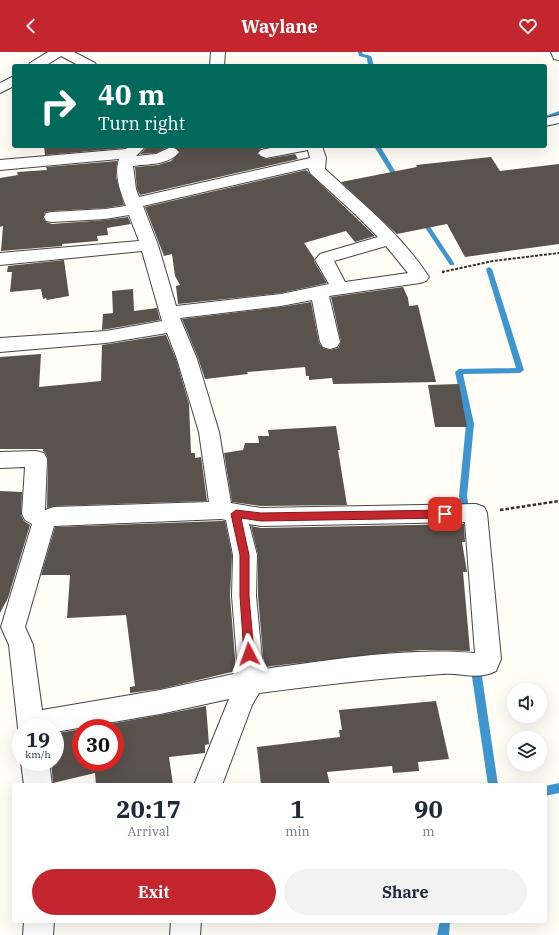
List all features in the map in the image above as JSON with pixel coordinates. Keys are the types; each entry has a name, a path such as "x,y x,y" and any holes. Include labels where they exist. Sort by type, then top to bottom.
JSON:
{"street":[{"path":"38,64 57,52"},
{"path":"64,52 86,64"},
{"path":"217,64 218,52"},
{"path":"558,52 559,56"},
{"path":"0,89 12,81"},
{"path":"547,122 559,119"},
{"path":"266,153 295,148"},
{"path":"0,165 131,154 160,158 171,152"},
{"path":"0,345 106,337 172,319 340,288 420,277 410,262 389,239 352,202 317,171 316,153 105,214 52,217"},
{"path":"131,154 125,171 128,189 149,245 172,319 187,359 209,432 228,512 244,555 244,596 251,682 241,701 209,783"},
{"path":"340,288 324,260 326,258 389,239"},
{"path":"0,259 149,245"},
{"path":"319,292 330,342"},
{"path":"0,460 36,459 33,514 45,520"},
{"path":"30,719 22,645 7,625 45,520 54,516 228,512 261,517 476,514 488,659 487,663 483,665 445,662 354,669 251,682 64,720"},
{"path":"36,771 38,783"},
{"path":"38,935 39,923"},
{"path":"185,935 186,923"}],"path":[{"path":"420,277 493,261 559,254"},
{"path":"476,514 559,501"}],"building":[{"path":"44,148 125,148 45,155"},
{"path":"146,148 166,148 156,153 140,154"},
{"path":"175,148 263,148 260,149 257,154 266,159 295,154 298,159 140,195 137,189 135,167 158,165 171,161 180,152"},
{"path":"491,157 500,171 559,164 559,244 465,257 447,224 397,234 341,182 417,167 416,165"},
{"path":"117,161 116,177 124,205 105,208 45,212 43,218 46,222 52,224 128,217 131,224 107,228 108,235 97,236 98,241 62,244 62,246 1,251 3,226 0,227 0,178 18,175 17,172 47,170 46,167"},
{"path":"306,170 375,236 355,242 346,231 304,243 327,283 281,293 178,304 176,286 180,285 175,276 172,254 164,256 145,207"},
{"path":"64,260 69,296 47,300 46,298 43,299 41,289 10,292 12,272 7,272 8,266"},
{"path":"403,287 408,298 409,306 418,305 436,382 333,384 332,378 309,380 309,376 306,376 305,367 247,372 248,374 205,379 182,319 311,302 319,343 323,348 330,350 338,348 341,342 331,297"},
{"path":"133,289 134,311 157,308 160,320 102,330 103,314 113,313 112,291"},
{"path":"166,335 176,359 189,404 191,453 195,453 195,458 201,457 207,501 54,506 47,508 48,459 43,449 0,449 0,357 41,354 39,387 101,381 102,345"},
{"path":"459,384 467,427 435,427 428,385"},
{"path":"336,426 340,450 338,450 347,505 261,506 232,502 224,453 243,450 245,443 259,443 258,436 269,436 268,430"},
{"path":"0,491 22,492 21,515 24,521 30,525 8,598 0,613"},
{"path":"225,521 232,555 230,596 236,671 160,689 130,693 130,687 135,686 126,615 67,618 70,575 41,575 55,527"},
{"path":"464,524 465,542 462,542 467,572 463,572 470,651 422,650 395,652 264,667 258,596 258,555 251,526 261,528"},
{"path":"436,701 449,759 418,762 419,771 393,773 392,766 327,772 330,783 261,783 257,747 340,737 339,730 342,730 339,710"},
{"path":"206,706 209,744 205,745 205,753 169,757 173,783 96,783 95,773 53,783 52,771 64,771 64,732 72,731 72,771 124,771 124,721"}],"waterway":[{"path":"360,52 361,55 369,57 371,64"},
{"path":"547,117 559,113"},
{"path":"378,148 398,181"},
{"path":"423,220 452,264"},
{"path":"466,514 463,496 470,424 459,372 520,370 489,269"},
{"path":"476,670 493,783"},
{"path":"547,791 559,788"},
{"path":"443,935 445,923"}],"route":[{"path":"249,654 244,596 244,555 236,514 261,517 445,514"}]}
